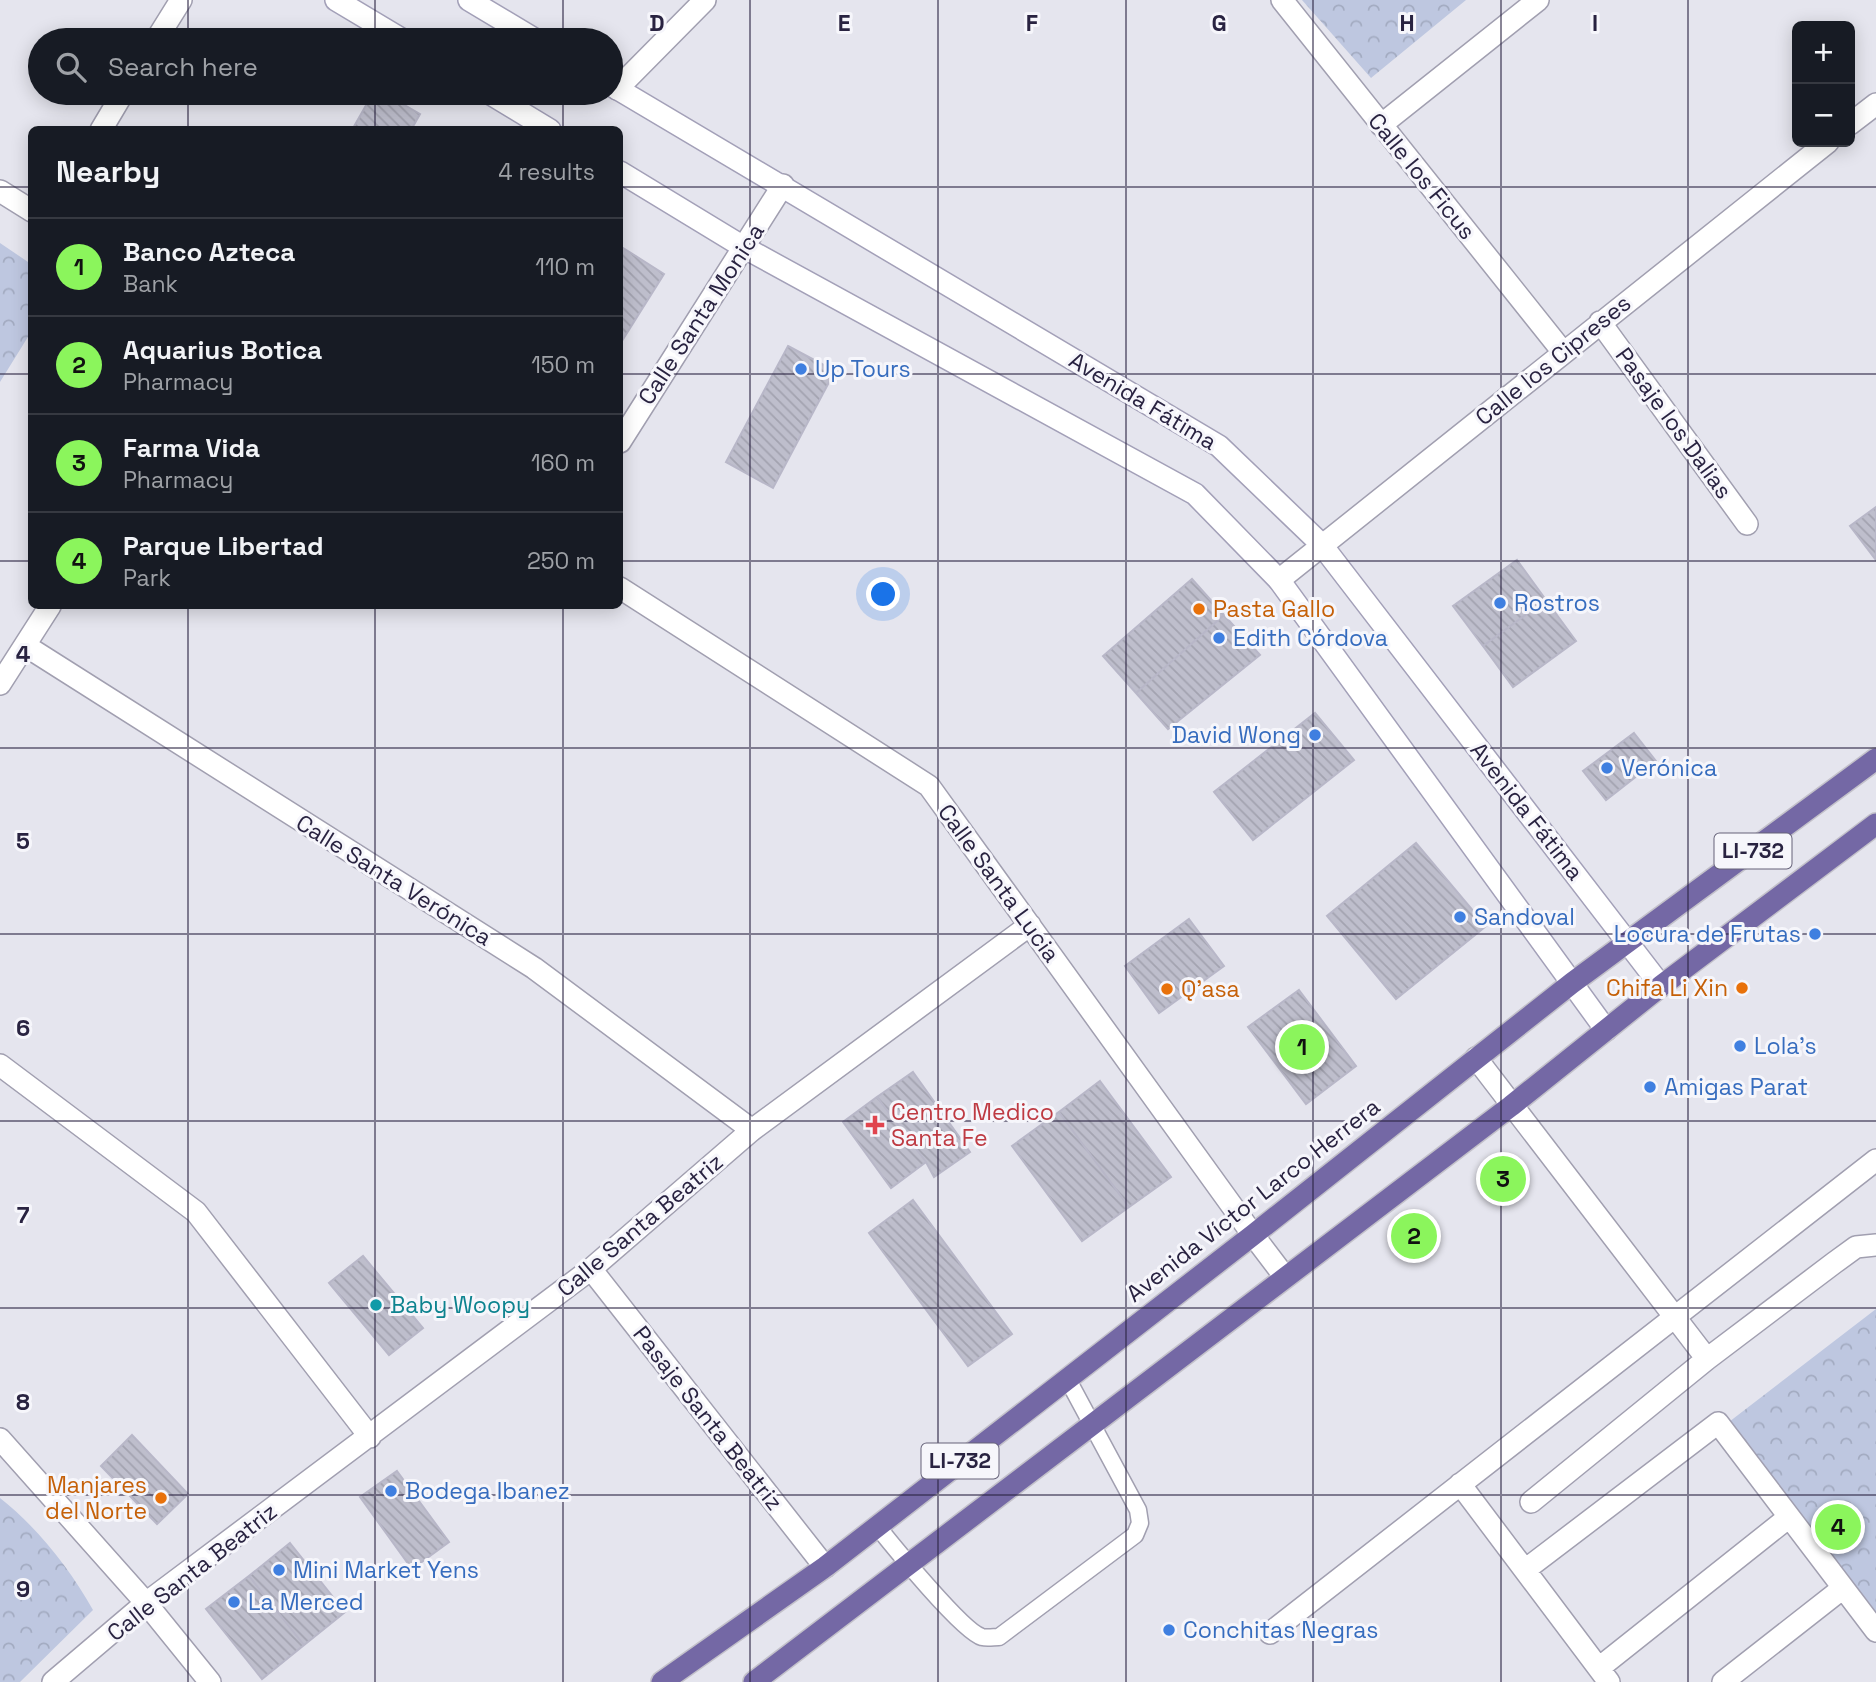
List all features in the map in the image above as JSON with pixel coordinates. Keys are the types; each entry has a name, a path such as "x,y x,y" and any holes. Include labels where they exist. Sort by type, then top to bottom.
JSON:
{"main road":[{"name":"Avenida Víctor Larco Herrera","path":"662,1682 825,1567 1253,1235 1572,982 1876,759"},
{"name":"LI-732","path":"754,1682 1511,1106 1661,986 1876,824"}],"street":[{"path":"164,28 181,0"},
{"path":"337,0 383,28"},
{"path":"469,0 516,28"},
{"path":"623,78 705,0"},
{"name":"Calle los Ficus","path":"1282,0 1563,352"},
{"path":"1381,125 1538,0"},
{"name":"Avenida Fátima","path":"623,92 1219,446 1321,544 1661,986"},
{"path":"103,126 116,105"},
{"path":"509,105 543,126"},
{"name":"Calle los Cipreses","path":"1279,580 1822,147"},
{"path":"623,174 745,248 1195,494 1279,580 1606,1030"},
{"name":"Calle Santa Monica","path":"623,437 745,248 782,185"},
{"path":"0,191 28,208"},
{"name":"Pasaje los Dalias","path":"1600,322 1747,524"},
{"name":"Calle Santa Lucia","path":"623,590 929,786 1285,1277"},
{"path":"0,684 48,609"},
{"name":"Calle Santa Verónica","path":"26,646 534,968 752,1130"},
{"name":"Calle Santa Beatriz","path":"53,1682 146,1603 591,1269 752,1130 1030,925"},
{"path":"1476,1058 1707,1359"},
{"path":"0,1065 196,1212 370,1437"},
{"path":"1270,1633 1876,1160"},
{"path":"1531,1502 1707,1359 1856,1247 1876,1245"},
{"name":"Pasaje Santa Beatriz","path":"591,1269 825,1567"},
{"path":"1525,1570 1718,1423 1876,1631"},
{"path":"0,1438 146,1603 211,1682"},
{"path":"1460,1484 1604,1675 1789,1517"},
{"path":"1723,1682 1843,1588"}],"lane":[{"path":"877,1526 908,1565 968,1628 982,1637 999,1637 1135,1535 1140,1523 1138,1510 1067,1378"}],"green space":[{"path":"1302,0 1466,0 1371,78"},
{"path":"0,243 28,262 28,337 0,382"},
{"path":"1876,1309 1876,1628 1725,1425"},
{"path":"0,1498 27,1522 52,1550 93,1610 20,1682 0,1682"}],"building":[{"path":"366,105 405,105 420,114 413,126 354,126"},
{"path":"623,248 664,274 623,339"},
{"path":"788,346 835,371 773,488 726,462"},
{"path":"1876,507 1876,560 1850,526"},
{"name":"Rostros","path":"1517,560 1546,600 1483,646 1453,606"},
{"path":"1192,579 1224,615 1136,693 1103,656"},
{"path":"1546,600 1576,641 1513,687 1483,646"},
{"path":"1224,615 1260,655 1168,729 1136,693"},
{"path":"1315,713 1354,760 1253,840 1214,792"},
{"path":"1634,733 1656,761 1606,800 1583,771"},
{"path":"1416,843 1486,926 1396,999 1327,916"},
{"name":"Q'asa","path":"1189,919 1224,966 1159,1013 1125,966"},
{"path":"1299,990 1356,1066 1306,1104 1248,1027"},
{"path":"913,1072 970,1152 934,1177 926,1162 877,1097"},
{"path":"1100,1081 1171,1177 1129,1207 1059,1112"},
{"path":"877,1097 926,1162 891,1188 843,1122"},
{"path":"1059,1112 1129,1207 1082,1241 1012,1146"},
{"path":"913,1200 1012,1334 968,1366 869,1233"},
{"name":"Baby Woopy","path":"363,1256 423,1328 389,1355 329,1283"},
{"path":"132,1435 188,1494 157,1524 101,1466"},
{"path":"397,1471 449,1542 412,1569 360,1497"},
{"path":"290,1543 345,1612 304,1645 249,1576"},
{"path":"249,1576 304,1645 262,1679 206,1609"}],"place":[{"name":"Up Tours","path":"801,369"},
{"name":"Rostros","path":"1500,603"},
{"name":"Pasta Gallo","path":"1199,609"},
{"name":"Edith Córdova","path":"1219,638"},
{"name":"David Wong","path":"1315,735"},
{"name":"Verónica","path":"1607,768"},
{"name":"Sandoval","path":"1460,917"},
{"name":"Locura de Frutas","path":"1815,934"},
{"name":"Chifa Li Xin","path":"1742,988"},
{"name":"Q'asa","path":"1167,989"},
{"name":"Lola's","path":"1740,1046"},
{"name":"Banco Azteca","path":"1302,1047"},
{"name":"Amigas Parat","path":"1650,1087"},
{"name":"Centro Medico Santa Fe","path":"875,1125"},
{"name":"Farma Vida","path":"1503,1179"},
{"name":"Aquarius Botica","path":"1414,1236"},
{"name":"Baby Woopy","path":"376,1305"},
{"name":"Bodega Ibanez","path":"391,1491"},
{"name":"Manjares del Norte","path":"161,1498"},
{"name":"Parque Libertad","path":"1838,1527"},
{"name":"Mini Market Yens","path":"279,1570"},
{"name":"La Merced","path":"234,1602"},
{"name":"Conchitas Negras","path":"1169,1630"}]}
